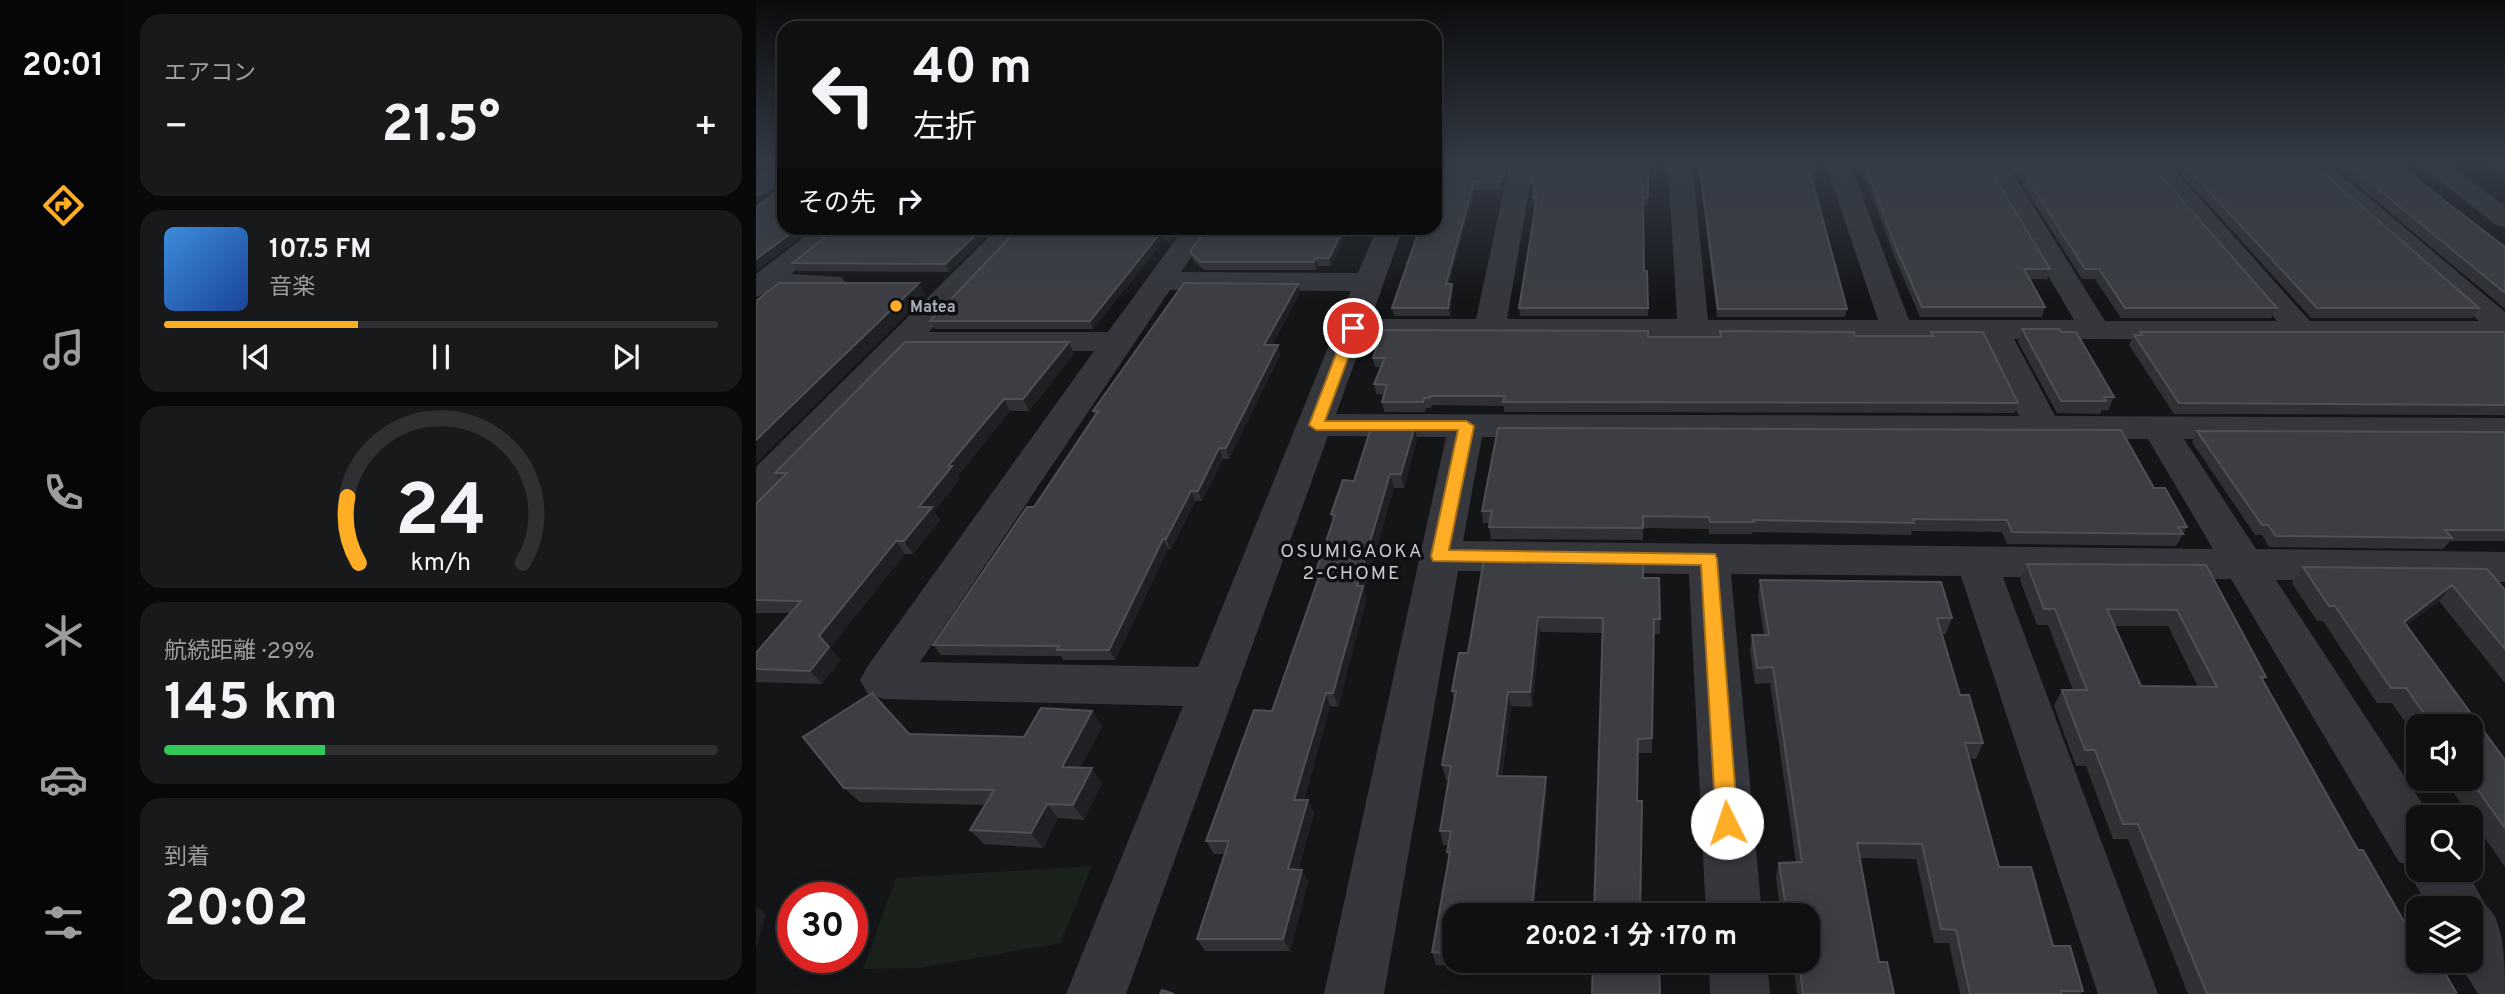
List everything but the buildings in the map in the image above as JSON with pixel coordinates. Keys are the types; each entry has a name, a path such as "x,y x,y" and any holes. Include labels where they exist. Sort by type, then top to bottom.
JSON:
{"street":[{"path":"1490,327 1513,207"},
{"path":"1684,207 1693,329"},
{"path":"1853,207 1897,331"},
{"path":"2021,207 2096,331"},
{"path":"2193,207 2301,330"},
{"path":"2364,207 2505,329"},
{"path":"2489,207 2505,219"},
{"path":"760,285 823,235"},
{"path":"756,489 1006,235"},
{"path":"1192,235 883,680 1214,687"},
{"path":"1096,994 1387,235"},
{"path":"1161,281 1369,282"},
{"path":"760,285 860,284"},
{"path":"916,284 957,285"},
{"path":"1353,328 1897,331 2505,329"},
{"path":"1994,331 2043,428"},
{"path":"902,341 1117,342"},
{"path":"1316,425 2505,429"},
{"path":"1354,994 1466,426"},
{"path":"2160,429 2406,825"},
{"path":"1439,556 2505,567"},
{"path":"1709,559 1733,903"},
{"path":"1976,560 2128,994"},
{"path":"2483,947 2505,983"},
{"path":"1739,973 1740,994"}],"shaded area":[{"path":"1092,866 1060,943 919,968 868,969 868,955 896,878"}],"place":[{"name":"Matea","path":"896,306"}],"district":[{"name":"OSUMIGAOKA 2-CHOME","path":"1352,561"}],"route":[{"path":"1353,328 1316,425 1466,426 1439,556 1709,559 1727,823"}]}
